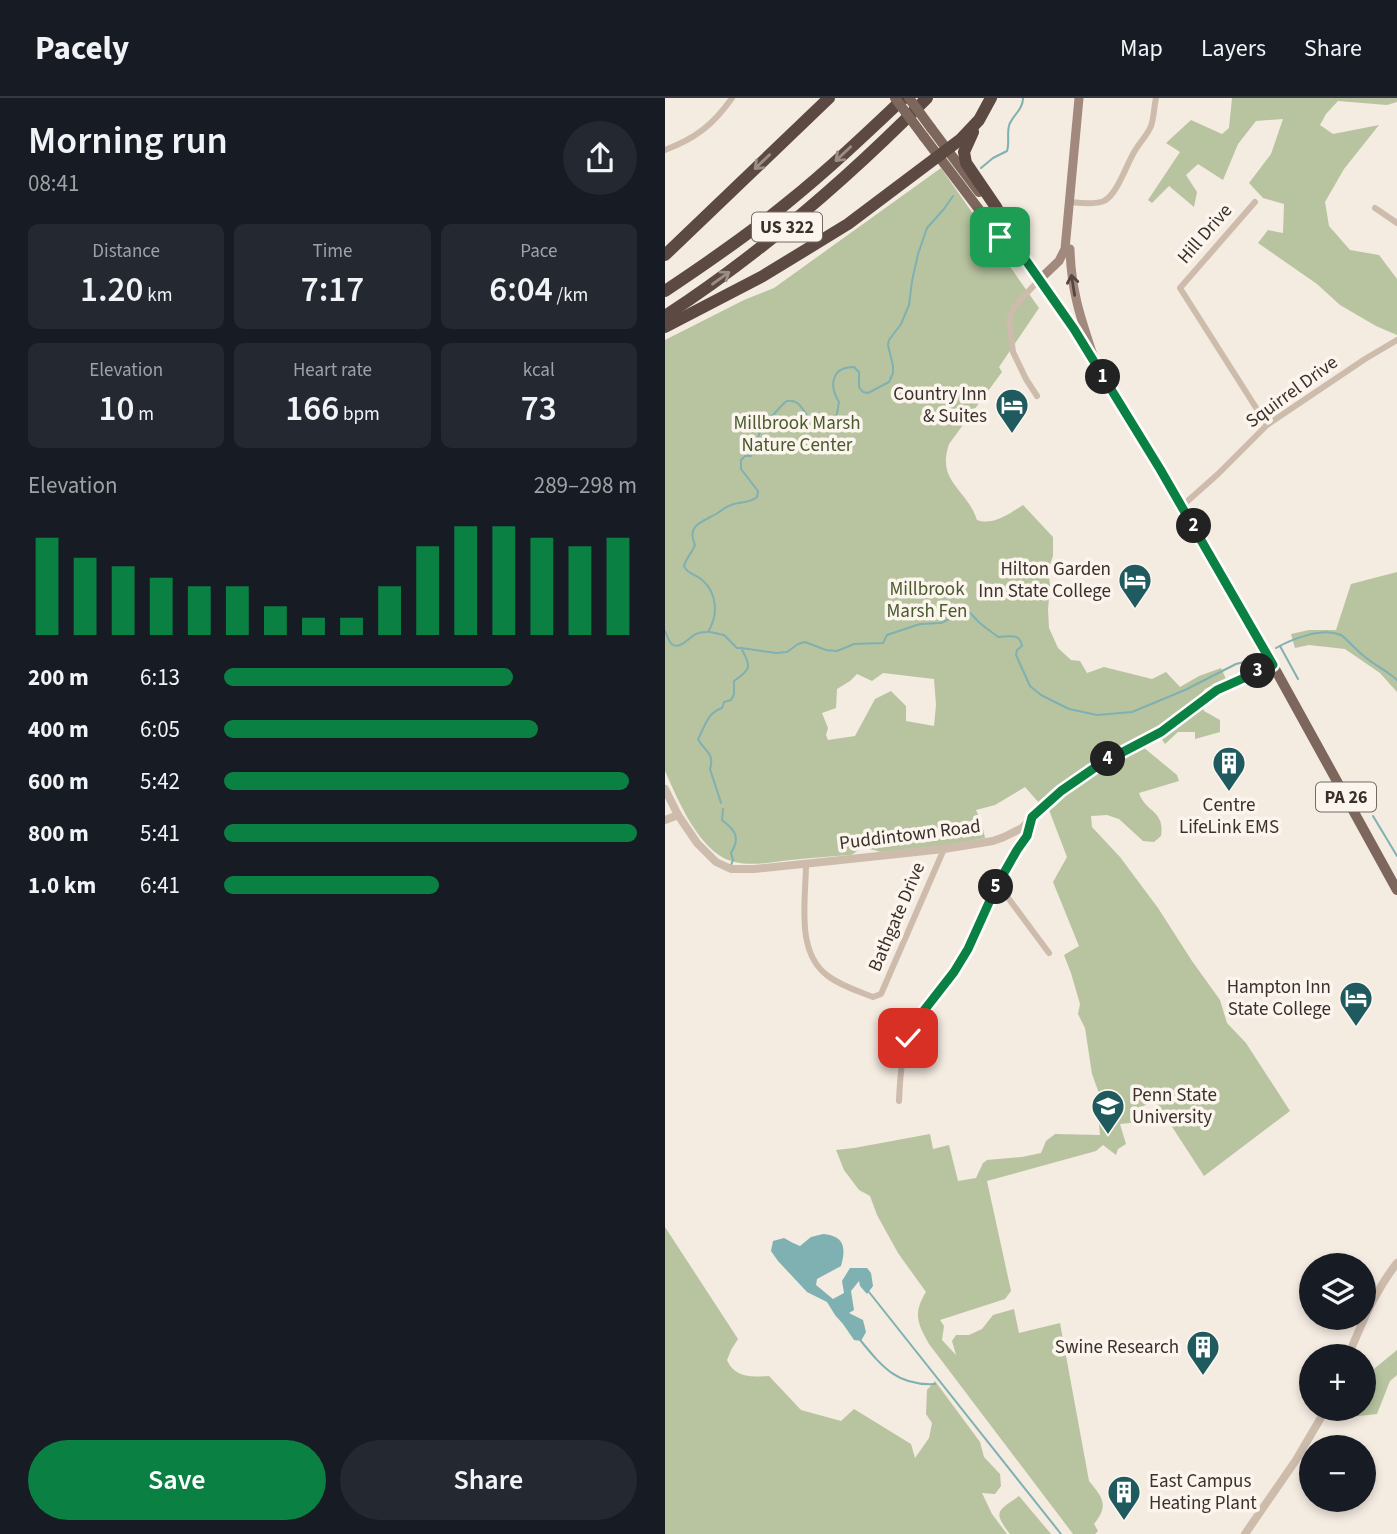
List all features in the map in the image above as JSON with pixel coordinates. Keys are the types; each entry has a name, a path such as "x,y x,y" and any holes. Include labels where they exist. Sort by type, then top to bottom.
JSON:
{"highway":[{"path":"665,255 829,98"},
{"name":"US 322","path":"665,291 719,255 787,203 906,98"},
{"name":"US 322","path":"665,316 727,274 794,221 927,98"},
{"path":"991,98 967,143 964,159 1011,235"},
{"path":"665,327 763,276 848,224 961,139 979,120"}],"main road":[{"name":"PA 26","path":"895,98 924,137 943,153 1011,235 1074,329 1182,506 1397,890"},
{"name":"PA 26","path":"906,98 931,128 943,153 1003,241 1020,252"},
{"path":"1079,98 1070,204 1072,285 1097,366"},
{"path":"1039,280 1062,256 1065,249 1070,204"},
{"path":"1039,280 1062,265 1070,249"}],"street":[{"path":"665,150 684,143 706,129 732,98"},
{"path":"1070,204 1102,202 1109,197 1134,151 1148,132 1156,98"},
{"name":"Hill Drive","path":"1255,202 1180,288 1267,425"},
{"path":"1375,208 1397,223"},
{"path":"1037,396 1013,352 1009,320 1011,310 1039,280"},
{"name":"Squirrel Drive","path":"1182,506 1267,425 1397,340"},
{"name":"Puddintown Road","path":"665,789 678,815 703,850 723,866 737,869 944,849 986,842 1005,837 1021,828 1071,783 1100,764 1161,732 1217,690 1273,665"},
{"path":"665,820 678,815"},
{"path":"899,1101 900,1073 905,1048 915,1022 954,972 968,949 996,887 1027,836 1032,817"},
{"name":"Bathgate Drive","path":"806,863 805,934 812,959 830,978 877,997 881,994 944,849"},
{"path":"996,887 1006,895 1049,953"},
{"path":"1353,1344 1372,1300 1397,1263"},
{"path":"1245,1534 1296,1460 1319,1421"}],"green space":[{"path":"1232,98 1397,98 1397,102 1387,105 1338,101 1320,125 1333,134 1379,125 1344,169 1325,202 1329,226 1350,250 1379,255 1397,279 1397,335 1340,305 1317,284 1258,243 1268,230 1283,233 1284,204 1263,198 1249,183 1271,154 1283,119 1256,121 1238,144 1223,180 1198,164 1186,175 1197,192 1194,207 1169,186 1152,203 1148,200 1180,152 1166,143 1191,120 1222,134 1229,128"},
{"name":"Millbrook Marsh Nature Center","path":"941,168 1039,308 999,367 1002,372 949,444 946,468 950,477 967,500 977,520 995,520 1023,505 1053,537 1053,556 1048,570 1048,610 1049,628 1058,648 1071,660 1080,661 1087,673 1104,667 1152,679 1166,672 1180,687 1221,668 1226,679 1205,689 1198,698 1204,711 1220,720 1220,732 1195,739 1195,732 1178,732 1165,744 1157,732 1095,762 1040,804 1025,787 995,805 976,810 985,838 882,852 865,848 851,855 753,864 731,861 709,847 691,823 665,771 665,340 774,288","holes":["883,673 934,679 934,726 906,721 906,706 891,691 875,699 855,736 828,740 828,728 822,713 836,708 837,689 857,674 872,681"]},
{"path":"1397,572 1397,692 1380,673 1345,649 1309,645 1295,648 1291,634 1309,630 1336,630 1351,584"},
{"path":"1143,747 1177,775 1179,781 1139,793 1142,800 1158,816 1161,836 1154,842 1143,841 1119,819 1107,815 1091,816 1092,827 1120,857 1158,908 1220,1000 1227,1023 1246,1043 1290,1111 1204,1176 1154,1099 1142,1107 1147,1115 1140,1122 1120,1124 1126,1144 1118,1149 1116,1155 1103,1145 1096,1151 987,1181 1011,1291 1005,1299 940,1320 944,1326 942,1340 956,1355 952,1341 956,1335 969,1335 982,1329 993,1315 1014,1309 1019,1333 1060,1323 1089,1481 1101,1497 1103,1507 1094,1524 1098,1531 1095,1534 1073,1534 929,1344 918,1318 919,1306 926,1292 898,1253 870,1196 859,1190 844,1170 836,1150 930,1134 933,1149 949,1145 958,1181 976,1178 987,1160 1041,1153 1046,1141 1055,1134 1100,1135 1098,1113 1101,1099 1092,1074 1085,1028 1078,1014 1080,1004 1064,955 1079,946 1053,882 1067,857 1049,810 1085,778"},
{"path":"665,1227 738,1339 727,1360 730,1366 745,1375 769,1376 801,1410 841,1421 854,1409 911,1444 915,1458 929,1438 932,1423 926,1414 927,1390 935,1381 980,1442 984,1457 1000,1474 1001,1486 995,1494 982,1493 992,1514 1007,1534 665,1534"},
{"path":"1397,1350 1397,1375 1390,1381 1376,1414 1376,1367"},
{"path":"1019,1496 1051,1534 1010,1534 999,1516 1006,1505"}],"water":[{"path":"823,1234 836,1237 843,1248 841,1266 817,1279 816,1285 833,1299 844,1293 842,1281 850,1268 867,1268 871,1273 873,1286 867,1294 859,1281 851,1291 854,1310 849,1313 863,1320 866,1332 861,1341 854,1340 827,1302 807,1292 771,1251 773,1241 784,1238 800,1246 811,1237"}],"waterway":[{"path":"981,168 1007,151 1009,126 1023,98"},
{"path":"665,631 670,642 676,646 697,633 708,632 712,625 715,604 710,590 684,566 695,545 694,529 727,507 757,497 758,491 741,469 741,460 745,456 751,456 761,430 774,414 787,401 794,401 812,422 818,425 826,425 836,419 839,402 833,384 837,374 846,368 854,367 859,372 859,387 863,392 868,393 889,382 893,373 889,340 901,324 909,305 918,254 927,228 953,196"},
{"path":"710,632 724,635 737,648 776,653 787,652 805,642 837,651 854,644 883,643 887,635 920,624 941,623 969,612 998,637 1013,636 1019,639 1022,646 1016,655 1030,686 1041,695 1069,709 1097,715 1132,712 1185,690 1236,664 1252,660"},
{"path":"1276,648 1307,635 1325,632 1341,635 1362,655 1397,680"},
{"path":"1280,646 1298,679"},
{"path":"721,803 710,769 710,756 698,739 710,716 722,708 724,702 731,700 734,681 748,668 742,650"},
{"path":"723,809 722,820 736,838 731,853 731,865"},
{"path":"1373,816 1397,856"},
{"path":"869,1292 1061,1534"},
{"path":"861,1341 892,1373 911,1382 935,1384"}],"place":[{"name":"Country Inn & Suites","path":"1012,435"},
{"name":"Hilton Garden Inn State College","path":"1135,610"},
{"name":"Centre LifeLink EMS","path":"1229,793"},
{"name":"Hampton Inn State College","path":"1356,1028"},
{"name":"Penn State University","path":"1108,1136"},
{"name":"Swine Research","path":"1203,1377"},
{"name":"East Campus Heating Plant","path":"1124,1522"}],"route":[{"path":"908,1038 915,1022 954,972 968,949 996,887 1027,836 1032,817 1080,776 1161,732 1217,690 1273,665 1187,514 1074,329 1020,252 1009,247 1000,237"}],"park label":[{"name":"Millbrook Marsh Fen","path":"927,600"}]}
